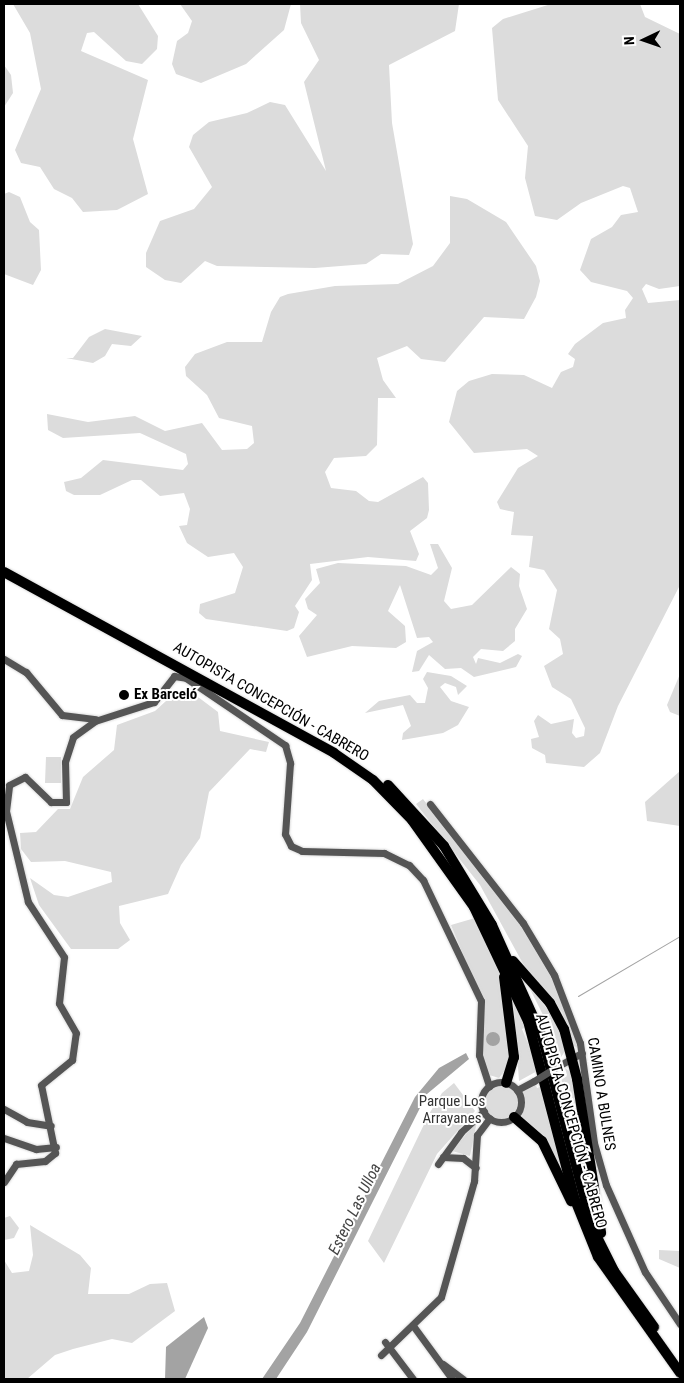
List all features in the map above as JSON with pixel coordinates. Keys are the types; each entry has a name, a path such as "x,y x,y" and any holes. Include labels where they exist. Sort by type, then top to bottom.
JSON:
{"highway":[{"name":"AUTOPISTA CONCEPCIÓN - CABRERO","path":"4,564 152,642 368,768 400,796 444,846 503,948 542,1036 588,1218 619,1280 680,1363"},
{"name":"AUTOPISTA CONCEPCIÓN - CABRERO","path":"4,572 178,664 334,753 372,780 447,864 500,959 534,1038 585,1229 614,1284 680,1373"},
{"path":"503,948 554,1009 577,1055 596,1214 619,1280"},
{"path":"500,959 513,1030 513,1061 506,1083"},
{"path":"514,1117 542,1142 585,1229"}],"street":[{"path":"4,658 26,672 56,709 69,718 80,730"},
{"path":"4,1182 16,1164 50,1159 56,1147 41,1085 72,1060 76,1033 59,1003 64,957 28,902 6,806 9,785 22,776 51,802 66,802 66,755 70,740 80,730 99,719 154,702 171,678 186,678 285,745 290,763 285,834 291,846 302,850 374,852 400,859 423,880 455,944 482,1007 479,1055 490,1086"},
{"path":"69,718 99,719"},
{"name":"CAMINO A BULNES","path":"430,804 538,945 565,998 594,1143 606,1185 646,1272 680,1324"},
{"path":"517,1090 577,1055"},
{"path":"506,1083 517,1090 521,1104 514,1117 502,1122 490,1118 484,1111 482,1099 490,1086 506,1083"},
{"path":"4,1109 27,1122 51,1126"},
{"path":"438,1164 484,1111"},
{"path":"381,1355 387,1344 414,1327 443,1292 476,1168 477,1135 490,1118"},
{"path":"4,1138 36,1149 56,1147"},
{"path":"443,1157 463,1158 476,1168"},
{"path":"414,1327 443,1364 452,1379"},
{"path":"387,1344 413,1379"},
{"path":"443,1364 463,1379"}],"green space":[{"path":"13,4 138,4 158,36 157,49 142,64 126,61 94,32 87,33 81,51 148,80 133,139 148,194 117,210 83,212 72,198 54,189 40,167 21,163 15,150 41,89 30,33"},
{"path":"180,4 291,4 284,30 246,64 201,83 176,74 172,64 177,41 188,33 192,21"},
{"path":"300,4 459,4 455,31 389,65 392,123 413,244 409,255 381,254 366,264 315,268 217,266 205,261 181,283 165,280 146,267 146,253 160,221 194,209 212,187 189,147 193,135 209,122 247,113 270,102 285,105 326,171 304,82 319,60 301,23"},
{"path":"551,4 640,4 645,17 680,34 680,286 659,289 646,284 642,289 648,303 680,300 679,587 618,706 600,753 584,767 546,763 545,755 532,748 531,739 539,737 534,721 538,715 551,724 574,719 572,733 576,738 584,736 585,728 571,699 552,687 544,666 563,654 560,639 549,629 557,590 544,570 529,567 533,536 511,535 514,512 500,509 497,502 518,468 538,456 527,449 474,453 449,422 457,391 469,381 492,374 524,375 552,388 561,372 573,367 575,359 568,354 575,344 603,323 626,318 625,310 633,298 627,291 591,282 580,270 591,239 612,227 621,215 638,212 630,188 623,186 581,203 557,220 535,216 525,178 528,146 498,100 492,28 503,19"},
{"path":"4,65 11,75 13,93 4,107"},
{"path":"9,192 20,197 30,222 39,230 41,270 33,285 4,274 4,194"},
{"path":"450,196 467,199 506,222 536,266 540,281 536,297 524,319 484,317 445,362 421,359 407,346 377,358 383,380 396,398 378,398 377,445 366,456 334,458 325,472 331,488 356,491 369,501 378,502 423,477 428,483 429,510 427,518 410,531 419,554 416,561 368,557 310,564 312,580 295,606 299,612 294,628 287,631 206,619 199,613 200,604 235,593 243,567 234,553 208,557 187,543 179,526 187,525 190,509 184,493 160,496 141,480 132,480 100,495 74,495 66,491 64,482 81,478 103,460 183,470 188,464 186,454 140,433 63,438 48,430 47,414 88,422 135,416 165,431 202,423 222,450 247,449 254,443 252,426 219,418 207,395 186,376 185,367 195,354 227,342 262,342 271,312 280,297 288,294 335,286 398,284 433,266 450,243"},
{"path":"105,329 142,336 131,346 112,344 105,356 93,363 66,358 73,358 89,337"},
{"path":"430,544 438,544 452,568 444,601 451,609 472,605 511,567 520,574 519,586 527,609 515,629 515,641 503,651 481,649 473,657 476,664 478,658 500,663 518,654 522,656 516,667 474,677 461,668 445,669 429,655 419,671 412,672 417,651 433,642 429,637 417,638 400,585 388,611 405,626 406,642 396,648 352,646 307,657 299,636 317,615 308,609 305,599 320,583 316,569 338,563 406,566 431,575 438,568"},
{"path":"427,672 451,676 467,686 458,695 456,687 445,683 440,687 451,701 469,707 458,725 443,733 402,740 403,733 411,726 403,705 365,713 379,701 410,695 417,703 425,703 428,688 423,679"},
{"path":"680,674 680,716 670,712 667,705"},
{"path":"177,691 198,697 218,712 220,731 269,742 266,752 250,749 209,792 200,838 181,865 168,894 119,906 120,923 130,940 118,949 71,949 39,905 30,878 54,895 68,897 112,882 111,872 65,861 31,862 21,849 20,833 36,832 58,809 70,809 83,777 114,750 117,725 155,711"},
{"path":"46,757 61,757 61,783 45,783"},
{"path":"680,771 680,826 647,821 645,802"},
{"path":"423,799 518,921 557,987 579,1049 573,1045 562,1012 527,971 480,885 416,804"},
{"path":"475,918 501,976 510,1064 499,1078 486,1074 481,1057 485,1009 451,925"},
{"path":"527,983 561,1027 565,1051 558,1062 546,1021"},
{"path":"513,996 527,1026 522,1029 539,1070 519,1081"},
{"path":"565,1068 573,1074 589,1195 561,1078 567,1075"},
{"name":"Parque Los Arrayanes","path":"454,1083 475,1111 437,1154 384,1263 368,1241 429,1114 442,1093"},
{"path":"535,1083 537,1088 543,1086 566,1182 544,1139 522,1118 523,1092"},
{"path":"501,1085 513,1090 518,1102 513,1114 501,1119 489,1114 484,1102 489,1090"},
{"path":"477,1121 470,1156 452,1151"},
{"path":"10,1216 19,1228 14,1238 4,1240 4,1218"},
{"path":"30,1225 80,1255 91,1268 88,1294 129,1294 150,1284 167,1283 175,1311 132,1343 112,1339 73,1349 55,1355 27,1379 4,1379 4,1260 12,1273 29,1271 33,1255"},
{"path":"659,1250 680,1251 680,1268 659,1259"}],"shaded area":[{"path":"493,1032 498,1034 500,1039 498,1044 493,1046 488,1044 486,1039 488,1034"},
{"path":"466,1053 469,1059 427,1094 307,1332 276,1379 262,1379 300,1323 415,1097 439,1068"},
{"path":"204,1317 208,1328 185,1379 165,1379 166,1347"}],"waterway":[{"path":"578,996 680,936"}],"place":[{"name":"Ex Barceló","path":"124,695"}],"water label":[{"name":"Estero Las Ulloa","path":"355,1209"}]}
